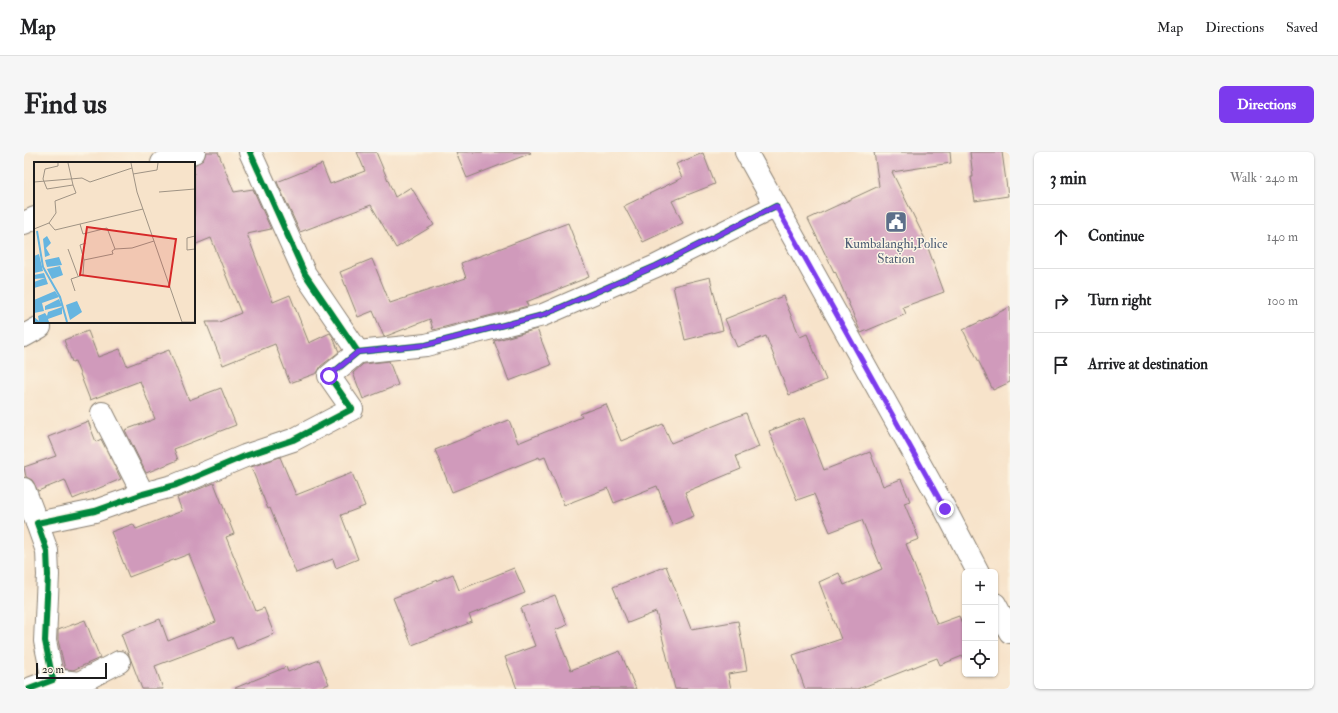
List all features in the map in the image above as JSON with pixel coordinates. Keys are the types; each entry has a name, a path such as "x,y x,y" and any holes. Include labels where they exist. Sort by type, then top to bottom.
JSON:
{"street":[{"path":"165,162 194,152"},
{"path":"250,152 305,274 358,352"},
{"path":"746,152 941,502 976,569"},
{"path":"37,523 95,511 143,494 176,485 244,456 293,440 352,410 329,376 358,352 426,345 543,315 656,266 776,206"},
{"path":"24,223 34,218"},
{"path":"102,413 143,494"},
{"path":"24,489 47,551 48,575 45,641 53,680"},
{"path":"996,605 1010,632"},
{"path":"28,689 53,680 79,683 119,662"}],"building":[{"path":"206,152 218,152 234,192 253,189 271,229 247,234 273,302 290,295 309,343 330,333 333,337 339,352 321,366 317,373 290,383 275,344 223,365 206,322 219,322 241,313 211,238 195,245 195,164 203,160"},
{"path":"357,152 376,152 395,197 411,187 434,225 396,248 371,205 300,232 277,182 322,164 330,184 365,171"},
{"path":"456,152 530,152 531,153 467,178"},
{"path":"874,152 950,152 951,163 892,172 924,237 944,292 903,307 906,314 861,333 835,271 834,272 808,219 879,186"},
{"path":"970,152 1002,152 1008,196 975,201 971,177 973,177"},
{"path":"703,153 715,184 672,201 683,223 643,242 624,206 682,178 676,164"},
{"path":"568,223 589,277 526,302 528,306 433,330 430,319 384,337 373,311 358,317 340,272 372,259 390,303 466,278 461,263"},
{"path":"710,277 723,330 685,340 673,286"},
{"path":"783,296 800,337 807,334 826,380 789,395 766,336 737,347 725,319"},
{"path":"1010,307 1010,382 993,390 963,330"},
{"path":"537,329 551,365 509,381 494,341"},
{"path":"88,331 98,357 120,349 127,366 169,350 189,400 221,388 236,425 174,449 178,460 146,473 125,430 155,419 140,381 90,400 75,361 72,362 64,340"},
{"path":"389,361 398,385 363,399 353,373 363,364"},
{"path":"606,404 621,441 663,424 671,443 746,413 759,447 736,456 741,469 685,492 694,516 672,525 657,486 614,503 608,488 564,505 545,457 540,459 539,457 452,492 435,450 509,420 518,443 582,417 580,414"},
{"path":"804,418 824,470 870,452 883,486 901,479 910,501 904,503 919,539 906,544 937,624 959,616 962,624 962,656 940,665 937,658 858,689 805,689 793,655 841,639 819,582 839,573 844,585 882,569 862,520 830,532 814,494 797,500 769,431"},
{"path":"88,421 96,442 101,439 121,479 73,499 65,480 38,491 32,480 26,477 24,467 56,456 48,437"},
{"path":"280,457 296,495 352,473 365,506 341,515 358,559 336,568 333,559 296,573 270,508 268,509 251,467"},
{"path":"214,483 234,534 226,537 256,611 264,608 274,634 237,649 232,637 155,666 163,689 142,689 121,634 160,619 168,641 216,622 189,554 129,577 111,532 133,524 136,529 182,511 177,498"},
{"path":"666,566 691,629 738,621 747,671 728,674 731,689 675,689 656,612 628,623 613,587"},
{"path":"514,568 525,593 469,615 472,622 412,645 393,598 453,574 459,590"},
{"path":"555,595 567,625 555,630 571,670 620,651 636,689 517,689 505,657 535,646 521,608"},
{"path":"85,620 100,658 73,670 65,669 58,640 58,630"},
{"path":"319,660 329,684 316,689 235,689 286,667 288,672"}],"cycle path":[{"path":"250,152 305,274 358,352 426,345 543,315 656,266 776,206"},
{"path":"29,689 53,680 45,641 48,575 47,551 37,523 95,511 143,494 176,485 245,456 293,440 352,409 329,376 358,352"}],"place":[{"name":"Kumbalanghi,Police Station","path":"896,222"}],"route":[{"path":"329,376 358,352 426,345 543,315 656,266 776,206 945,509"}]}
